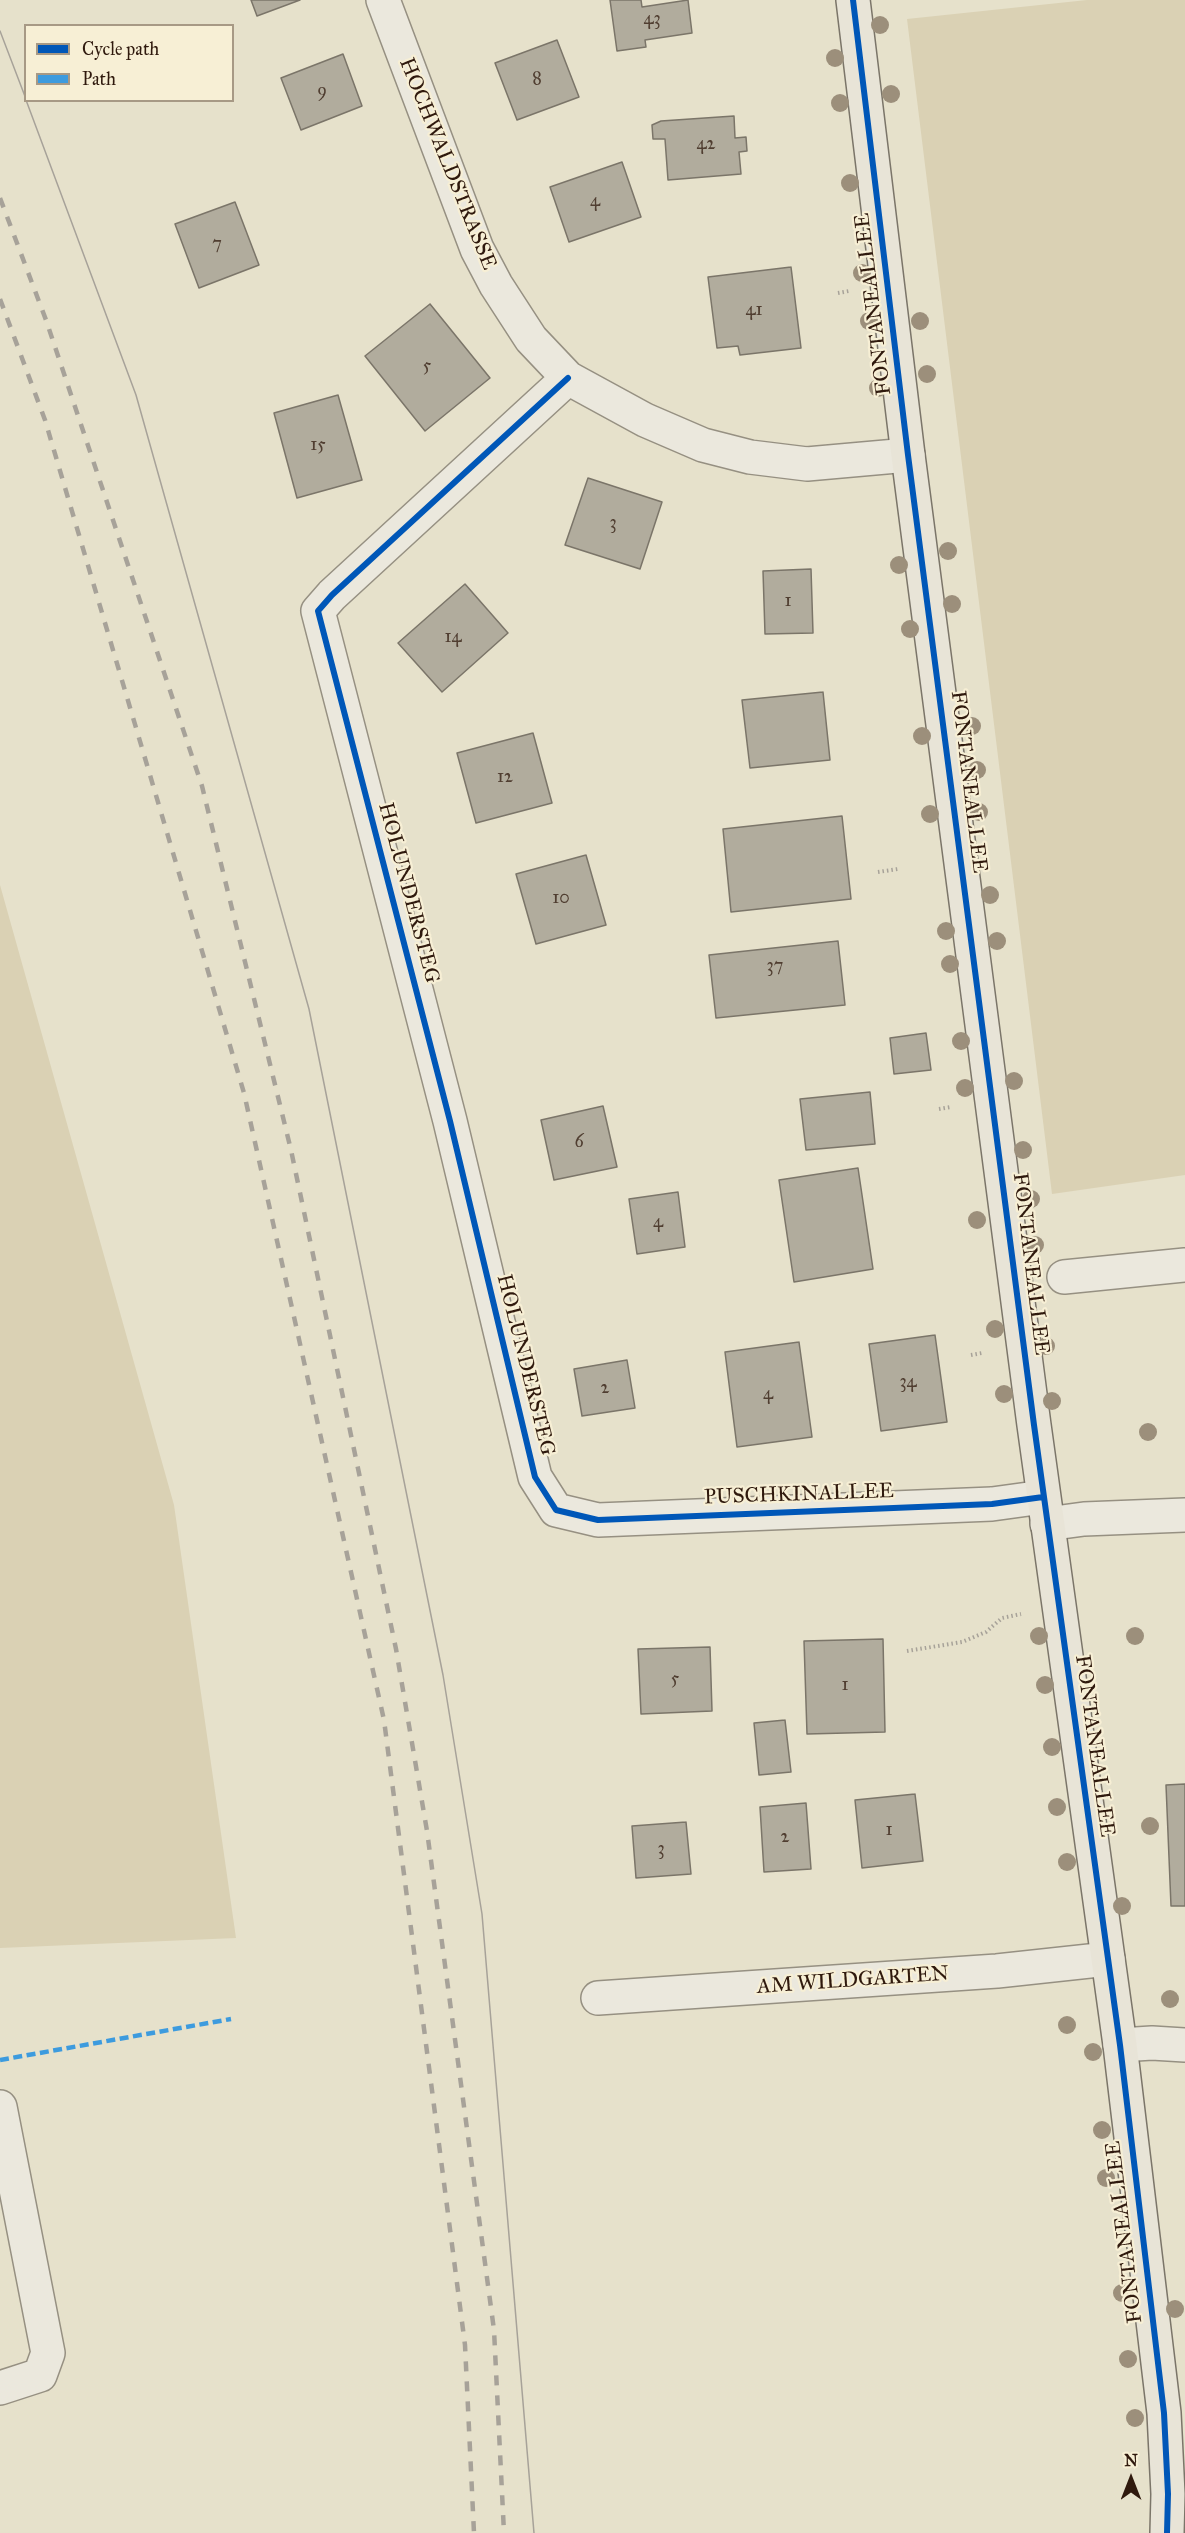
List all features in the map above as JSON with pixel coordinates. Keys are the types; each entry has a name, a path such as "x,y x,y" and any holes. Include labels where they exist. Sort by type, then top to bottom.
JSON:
{"main road":[{"name":"FONTANEALLEE","path":"853,0 908,455 1045,1511 1119,2045 1164,2413 1168,2494 1167,2533"}],"street":[{"name":"HOCHWALDSTRASSE","path":"383,0 477,249 496,285 531,339 568,378 645,420 703,445 750,457 807,464 908,455"},
{"name":"HOLUNDERSTEG","path":"556,1510 535,1477 450,1121 318,611 332,595 568,378"},
{"path":"1064,1277 1185,1265"},
{"name":"PUSCHKINALLEE","path":"556,1510 598,1520 992,1504 1084,1519 1185,1515"},
{"name":"AM WILDGARTEN","path":"598,1998 987,1972 1108,1959"},
{"path":"1119,2045 1152,2043 1185,2045"},
{"path":"0,2107 48,2353 40,2375 0,2388"}],"path":[{"path":"838,293 849,291"},
{"path":"878,872 898,869"},
{"path":"939,1109 951,1107"},
{"path":"971,1355 982,1353"},
{"path":"907,1651 962,1642 986,1632 1002,1618 1022,1614"}],"shaded area":[{"path":"1087,0 1185,0 1185,1175 1052,1194 907,19"},
{"path":"0,885 174,1505 236,1938 0,1948"}],"building":[{"path":"251,0 300,0 257,16"},
{"path":"610,0 641,0 642,7 688,0 692,33 645,40 646,47 617,51"},
{"path":"557,40 579,97 517,120 495,63"},
{"path":"343,54 362,106 301,130 281,78"},
{"path":"734,116 735,138 746,137 747,151 739,152 741,174 668,180 665,139 653,139 652,125 661,121"},
{"path":"622,162 641,217 569,242 550,187"},
{"path":"235,202 259,265 199,288 175,224"},
{"path":"791,267 801,348 740,355 738,346 717,348 708,277"},
{"path":"430,304 490,378 425,431 365,356"},
{"path":"338,395 362,480 297,498 274,413"},
{"path":"588,478 662,502 640,569 565,545"},
{"path":"811,569 813,633 765,634 763,571"},
{"path":"465,584 508,633 442,692 398,643"},
{"path":"823,692 830,760 750,768 742,700"},
{"path":"533,733 552,803 476,823 457,753"},
{"path":"842,816 851,899 731,912 723,829"},
{"path":"586,855 606,925 536,944 516,874"},
{"path":"838,941 845,1005 716,1018 709,955"},
{"path":"926,1033 931,1070 894,1074 890,1038"},
{"path":"870,1092 875,1144 806,1150 800,1099"},
{"path":"603,1106 617,1167 554,1180 541,1120"},
{"path":"858,1168 873,1269 794,1282 779,1180"},
{"path":"678,1192 685,1247 637,1254 629,1199"},
{"path":"935,1335 947,1422 881,1431 869,1344"},
{"path":"799,1342 812,1437 737,1447 725,1352"},
{"path":"627,1360 635,1408 582,1416 574,1369"},
{"path":"883,1639 885,1732 807,1734 804,1641"},
{"path":"710,1647 712,1711 641,1714 638,1649"},
{"path":"785,1720 791,1772 759,1775 754,1723"},
{"path":"1185,1784 1185,1906 1171,1906 1166,1785"},
{"path":"915,1794 923,1861 862,1868 855,1800"},
{"path":"806,1803 811,1869 764,1872 760,1807"},
{"path":"686,1822 691,1874 636,1878 632,1826"}],"tram line":[{"path":"0,31 24,94"},
{"path":"27,102 136,395 309,1009 443,1675 482,1914 534,2533"}],"railway":[{"path":"0,198 46,320 202,786 291,1150 396,1649 427,1831 494,2330 504,2533"},
{"path":"0,299 45,420 244,1093 384,1720 465,2345 474,2533"}],"marked path":[{"path":"0,2060 231,2019"}],"cycle path":[{"path":"853,0 908,455 1034,1425 1120,2045 1164,2413 1168,2494 1167,2533"},
{"path":"568,378 332,595 318,611 450,1121 535,1477 556,1510 598,1520 992,1504 1043,1497"}]}
